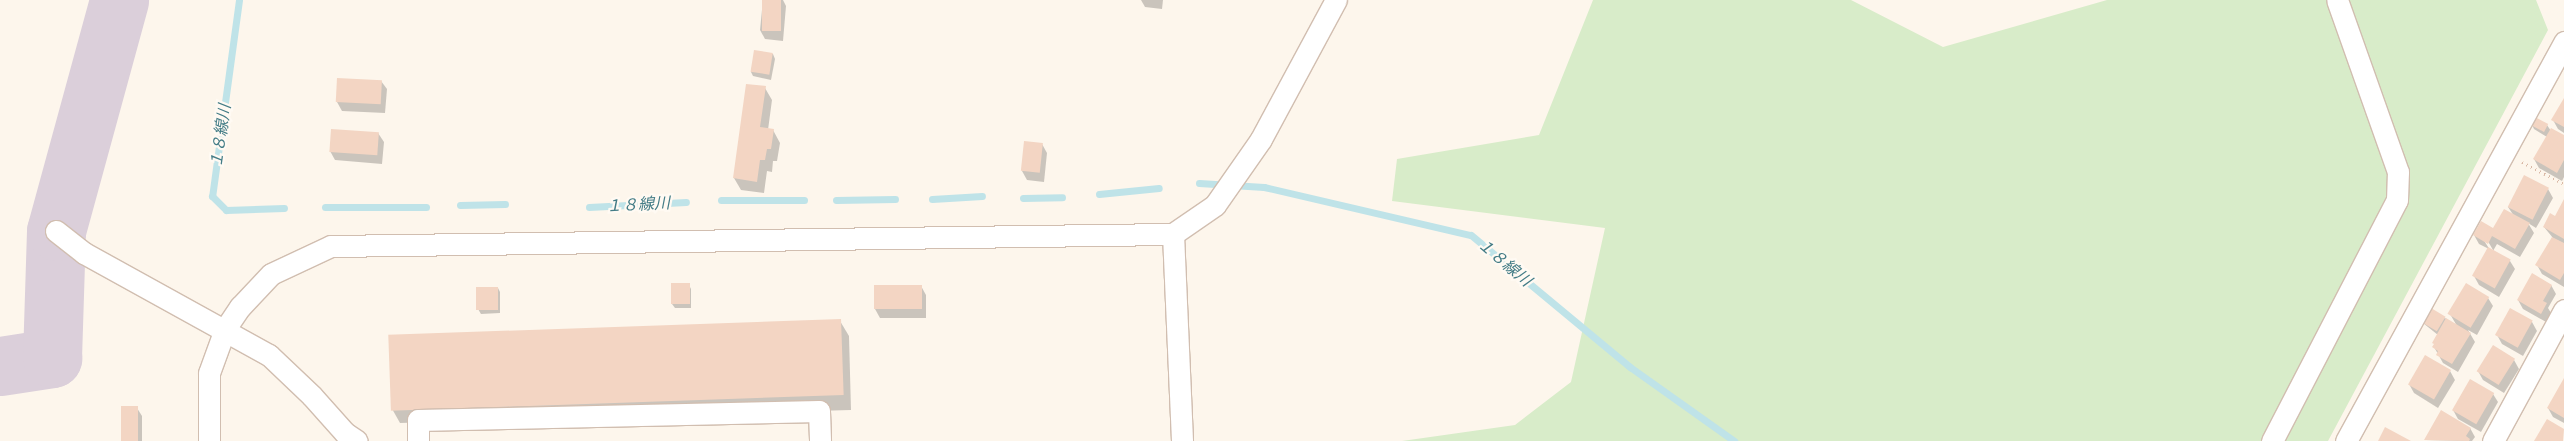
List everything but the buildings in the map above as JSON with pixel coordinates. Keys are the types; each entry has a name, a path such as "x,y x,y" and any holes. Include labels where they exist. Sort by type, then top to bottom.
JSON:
{"street":[{"path":"209,441 209,373 225,329 240,306 271,274 331,246 1174,234 1215,205 1261,140 1336,0"},
{"path":"2272,441 2397,200 2398,172 2337,0"},
{"path":"2346,441 2564,42"},
{"path":"56,230 84,252 225,329 268,355 312,396 345,433 356,441"},
{"path":"1174,234 1182,441"},
{"path":"2493,441 2564,310"},
{"path":"418,441 418,420 819,411 820,441"}],"path":[{"path":"2504,152 2564,184"}],"green space":[{"path":"1593,0 1851,0 1943,47 2107,0 2536,0 2548,30 2328,441 1402,441 1515,425 1571,382 1605,228 1392,201 1397,159 1539,135"}],"waterway":[{"name":"１８線川","path":"239,0 212,196 226,210 284,208"},
{"name":"１８線川","path":"1199,183 1264,187 1471,235 1630,367 1734,441"},
{"name":"１８線川","path":"1099,194 1159,188"},
{"name":"１８線川","path":"932,199 982,196"},
{"name":"１８線川","path":"1023,198 1062,197"},
{"name":"１８線川","path":"836,200 895,199"},
{"name":"１８線川","path":"721,200 804,200"},
{"name":"１８線川","path":"589,207 686,202"},
{"name":"１８線川","path":"460,205 505,204"},
{"name":"１８線川","path":"325,207 426,207"}],"taxiway":[{"path":"0,366 52,358 56,231 119,0"}]}
